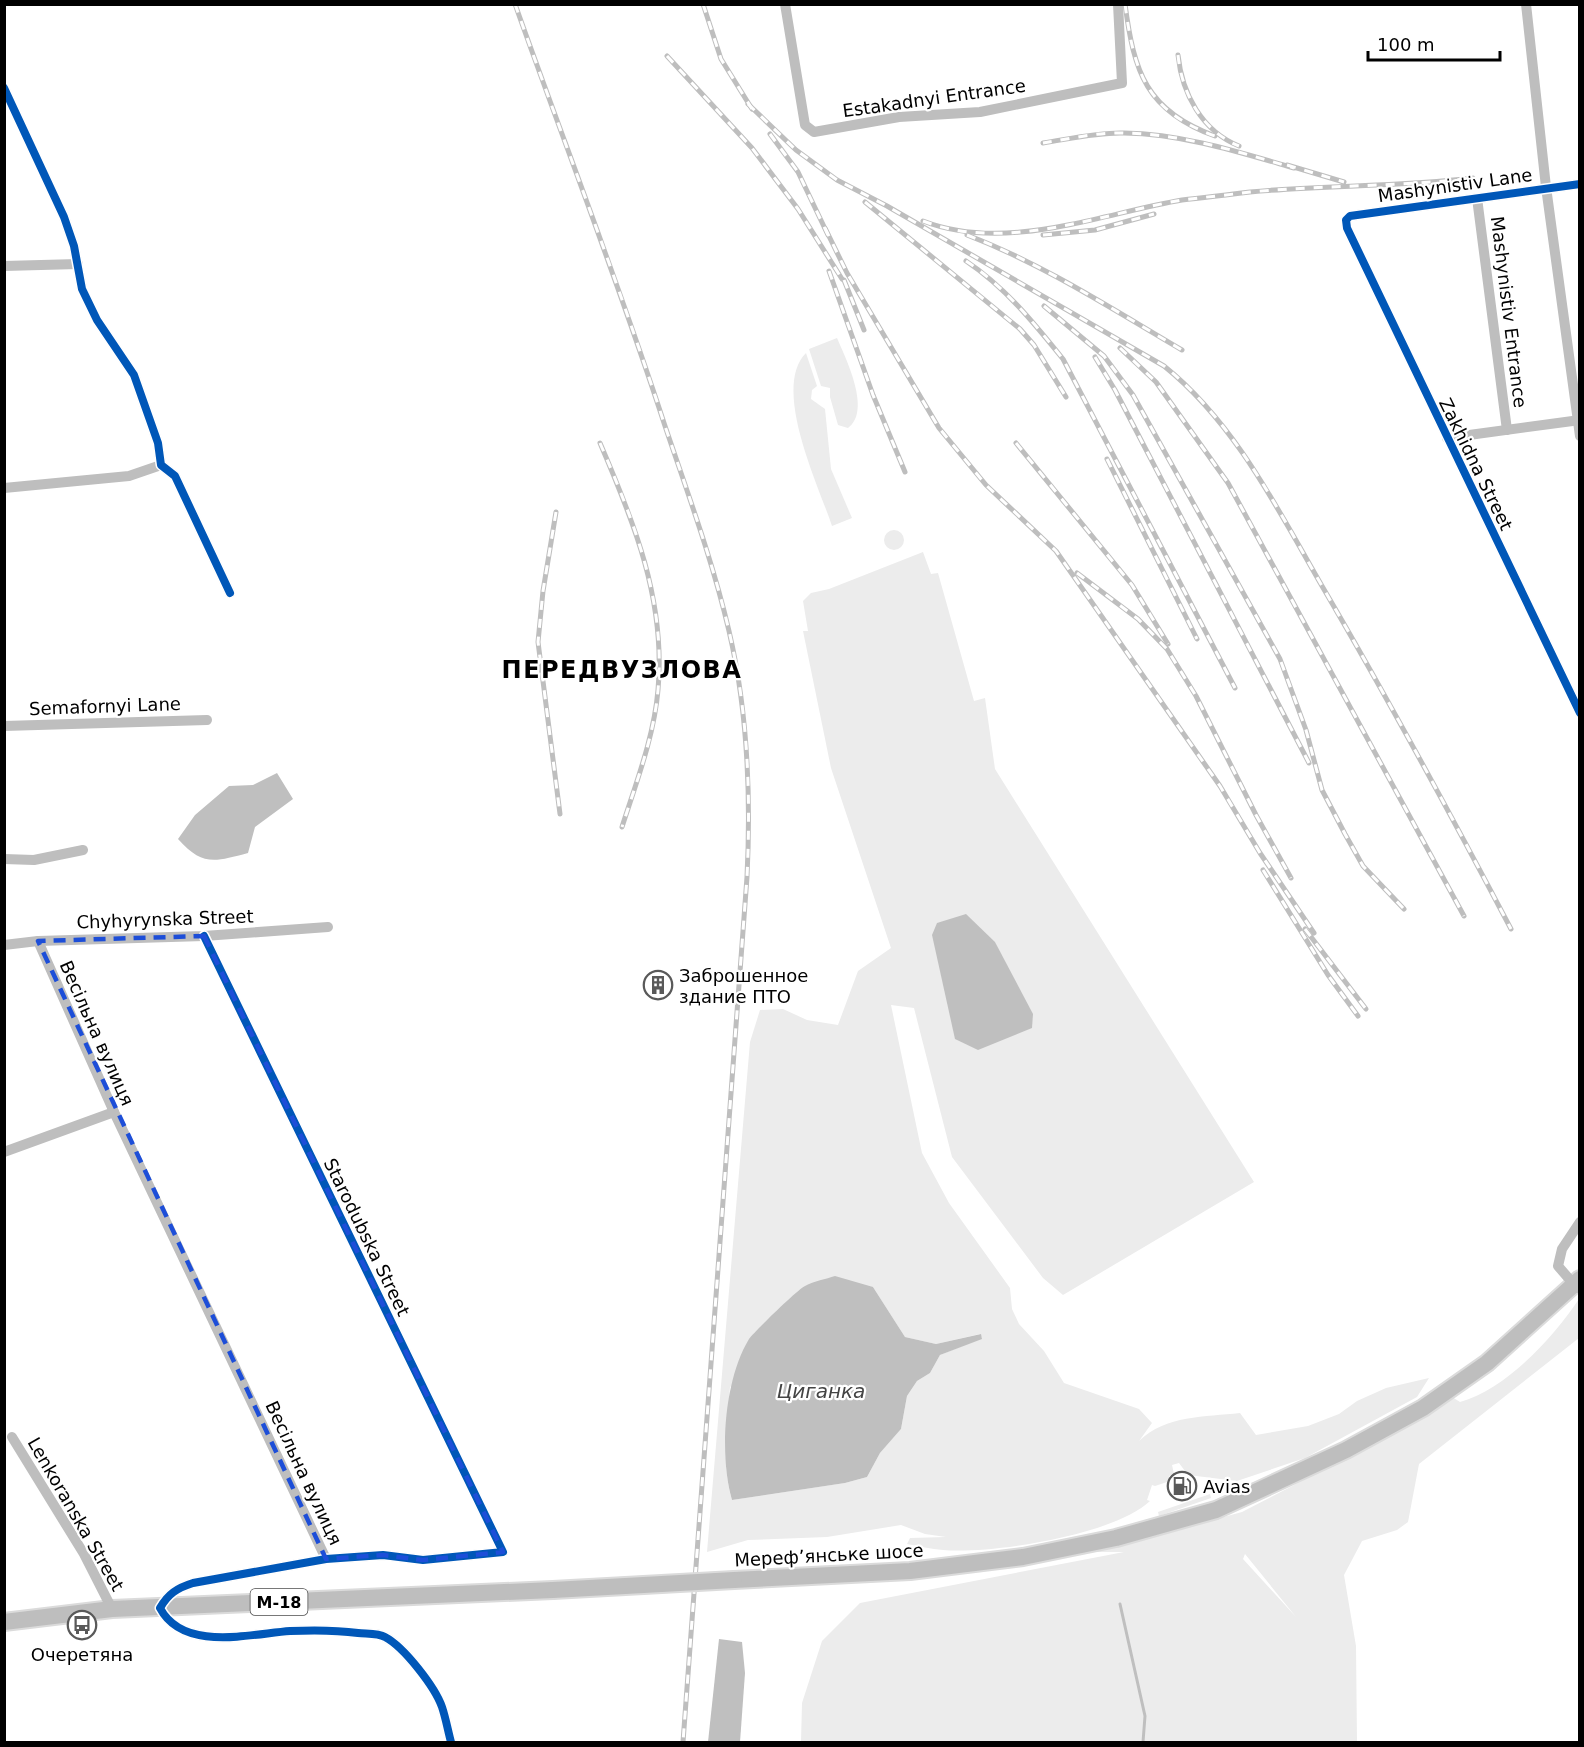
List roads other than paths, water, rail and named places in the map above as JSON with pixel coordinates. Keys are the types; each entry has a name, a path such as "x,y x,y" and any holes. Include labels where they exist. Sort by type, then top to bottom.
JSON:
{"highway":[{"name":"Мереф’янське шосе","path":"4,1622 112,1609 553,1590 910,1571 1023,1557 1116,1538 1216,1510 1346,1450 1423,1407 1487,1362 1578,1285"}],"street":[{"name":"Estakadnyi Entrance","path":"785,4 805,125 814,132 899,117 980,111 1122,83 1118,4"},
{"path":"1526,4 1546,187 1580,436"},
{"path":"4,88 64,218 78,264 82,289 97,320 134,375 158,443 161,465 175,476 230,592"},
{"name":"Mashynistiv Lane","path":"1347,228 1346,220 1350,216 1580,184"},
{"name":"Mashynistiv Entrance","path":"1477,198 1507,430"},
{"name":"Zakhidna Street","path":"1347,228 1580,713"},
{"path":"4,266 78,264"},
{"path":"1447,438 1579,420"},
{"path":"4,488 129,476 161,465"},
{"name":"Semafornyi Lane","path":"4,726 207,720"},
{"path":"4,859 34,860 83,850"},
{"name":"Chyhyrynska Street","path":"4,945 38,941 204,936 328,927"},
{"name":"Starodubska Street","path":"204,936 503,1552 423,1560 383,1556 326,1559"},
{"name":"Весільна вулиця","path":"38,941 114,1112 326,1559 179,1587 166,1597 160,1608"},
{"path":"4,1152 114,1112"},
{"path":"1578,1285 1561,1273 1558,1261 1568,1237 1580,1222"},
{"name":"Lenkoranska Street","path":"12,1437 84,1554 112,1609"},
{"path":"160,1608 165,1618 182,1629 203,1636 238,1637 291,1631 343,1631 384,1636 407,1654 441,1705 451,1743"}],"water":[{"path":"277,773 293,799 255,827 248,853 209,860 194,854 178,839 195,815 229,786 253,785"},
{"path":"966,914 995,942 1033,1014 1032,1028 978,1050 955,1039 932,935 937,923"},
{"name":"Циганка","path":"835,1276 873,1287 905,1337 936,1344 981,1334 982,1339 940,1355 930,1373 917,1381 907,1396 901,1429 880,1453 867,1477 845,1483 732,1500 726,1462 726,1418 734,1375 741,1356 749,1339 801,1289 809,1284"},
{"path":"719,1639 742,1642 745,1673 740,1742 708,1742"}],"waterway":[{"path":"1120,1604 1145,1716 1143,1742"}],"railway":[{"path":"515,4 629,320 700,528 729,631 740,692 747,754 749,815 747,877 683,1742"},
{"path":"703,4 721,59 752,109"},
{"path":"1125,4 1133,50 1148,86 1173,114 1192,126 1215,136"},
{"path":"1178,55 1184,84 1196,110 1214,131 1239,146"},
{"path":"667,56 752,148 798,209 842,279"},
{"path":"748,104 796,150 837,180 887,206 1164,366 1212,413 1253,468 1271,497 1395,714 1511,929"},
{"path":"770,134 798,172 828,235"},
{"path":"1043,143 1104,134 1146,134 1211,145 1294,168"},
{"path":"1287,165 1344,182"},
{"path":"923,221 955,230 987,233 1020,232 1053,228 1182,200 1250,192 1473,178"},
{"path":"865,202 1020,329 1034,345 1066,397"},
{"path":"1043,235 1095,230 1154,214"},
{"path":"825,228 847,273 939,428 986,485 1056,551 1220,786 1260,853 1314,933"},
{"path":"967,235 1050,273 1182,350"},
{"path":"966,261 1006,294 1063,359 1235,688"},
{"path":"829,271 873,395 905,472"},
{"path":"844,280 864,330"},
{"path":"1044,306 1104,356 1133,395 1280,659 1306,730 1322,790 1345,834 1363,866 1404,909"},
{"path":"1120,348 1156,382 1228,483 1464,916"},
{"path":"1095,357 1115,390 1309,763"},
{"path":"600,443 625,502 645,563 657,625 659,657 658,690 653,725 622,827"},
{"path":"1016,443 1132,585 1168,644"},
{"path":"1107,459 1197,639"},
{"path":"556,512 543,591 538,642 560,814"},
{"path":"1077,573 1138,619 1167,649 1196,696 1256,815 1291,878"},
{"path":"1263,870 1328,975 1358,1016"},
{"path":"1305,929 1366,1009"}],"place":[{"name":"Заброшенное здание ПТО","path":"658,985"},
{"name":"Avias","path":"1182,1486"},
{"name":"Очеретяна","path":"82,1625"}],"district":[{"name":"ПЕРЕДВУЗЛОВА","path":"622,670"}]}
